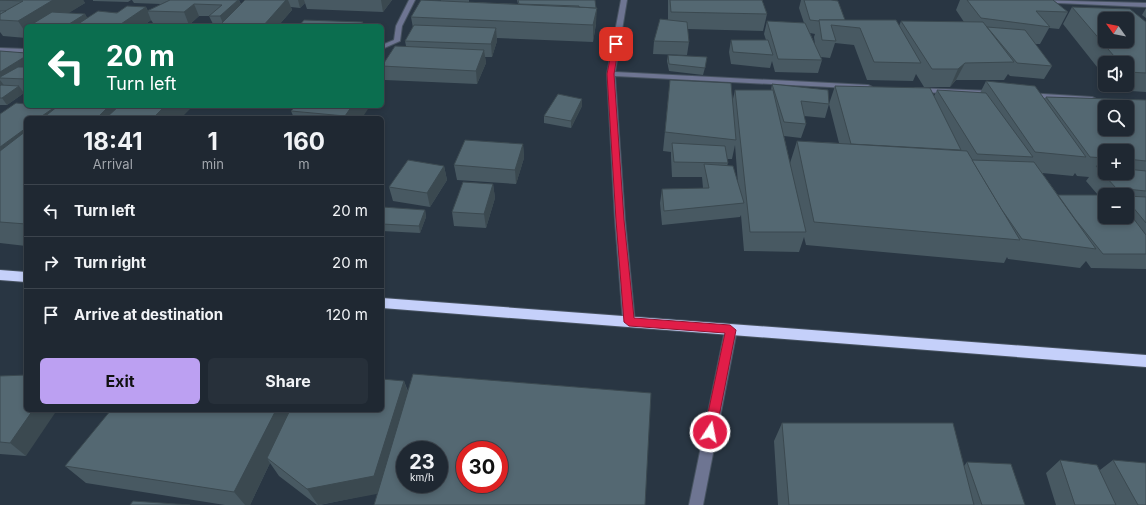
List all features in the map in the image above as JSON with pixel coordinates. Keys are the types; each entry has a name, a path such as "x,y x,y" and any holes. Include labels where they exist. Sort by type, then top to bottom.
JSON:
{"highway":[{"path":"0,275 24,277"},
{"path":"384,303 1146,361"}],"street":[{"path":"384,46 397,41 399,26 412,0"},
{"path":"624,0 611,74 620,220 629,322"},
{"path":"1036,0 1146,5"},
{"path":"1101,2 1109,9"},
{"path":"0,50 24,51"},
{"path":"611,74 880,88"},
{"path":"912,89 998,94"},
{"path":"1022,95 1100,100"},
{"path":"696,505 730,330"}],"building":[{"path":"0,0 53,0 18,21 0,20 0,14 23,1"},
{"path":"170,0 238,0 220,16 209,16 222,5 194,4 184,12 147,11"},
{"path":"245,0 286,0 265,24 221,24"},
{"path":"421,0 597,8 593,25 411,17"},
{"path":"518,0 595,0 596,8 519,4"},
{"path":"670,0 762,0 767,14 671,12"},
{"path":"804,0 838,1 845,20 810,20"},
{"path":"967,0 1053,0 1068,12 1036,11 1050,27 981,18"},
{"path":"127,6 146,7 121,24 78,24 98,11 117,13"},
{"path":"1072,7 1130,9 1134,12 1098,12 1098,37"},
{"path":"52,12 85,14 69,24 32,24"},
{"path":"1134,12 1146,22 1146,73 1134,72 1134,56 1114,56 1107,48 1134,48"},
{"path":"660,19 687,22 689,42 654,41"},
{"path":"304,20 363,22 360,24 301,24"},
{"path":"819,20 896,20 921,63 874,62 860,28 831,25 836,41 822,40"},
{"path":"767,21 805,23 822,60 778,59"},
{"path":"901,21 983,22 1014,62 965,63 958,69 932,69"},
{"path":"414,25 496,28 491,44 405,41"},
{"path":"987,27 1025,30 1052,66 1017,63"},
{"path":"731,40 768,40 773,55 733,52"},
{"path":"395,46 484,50 476,71 384,66 384,63"},
{"path":"0,51 24,53 24,57 0,72"},
{"path":"668,55 707,57 705,68 669,64"},
{"path":"18,67 24,67 24,79 0,77"},
{"path":"670,80 731,83 736,140 665,132"},
{"path":"986,81 1035,86 1086,157 1035,152"},
{"path":"772,84 828,90 829,104 801,101 806,124 784,122"},
{"path":"1,85 19,86 0,98"},
{"path":"835,86 930,88 961,150 851,144"},
{"path":"735,90 773,90 806,232 750,232"},
{"path":"937,90 986,93 1033,157 977,154"},
{"path":"558,94 582,99 571,121 544,116"},
{"path":"1046,97 1146,100 1146,161 1134,160 1134,144 1098,144 1098,158 1090,157"},
{"path":"16,103 24,104 24,108 54,108 42,116 24,116 24,129 0,147 0,114"},
{"path":"56,108 107,108 99,116 46,116"},
{"path":"117,108 163,108 155,116 108,116"},
{"path":"294,108 351,108 345,116 291,111"},
{"path":"24,133 24,224 0,222 0,151"},
{"path":"465,140 523,144 515,170 454,165"},
{"path":"797,141 967,151 1020,240 814,222"},
{"path":"672,143 725,146 728,163 674,162"},
{"path":"408,160 444,166 427,193 389,187"},
{"path":"972,160 1034,162 1096,249 1022,239 1002,210"},
{"path":"704,164 733,166 744,203 664,211 662,189 709,188"},
{"path":"1134,170 1146,171 1146,191 1134,190 1134,188 1116,188 1109,180 1134,180"},
{"path":"463,182 493,184 484,214 452,212"},
{"path":"1058,195 1098,195 1098,224 1134,224 1134,219 1146,235 1146,254 1103,254"},
{"path":"1134,196 1146,197 1146,223 1134,208"},
{"path":"384,207 425,210 419,226 384,224"},
{"path":"413,374 651,393 645,505 374,505"},
{"path":"24,375 24,412 32,412 10,443 0,442 0,376"},
{"path":"384,379 404,381 374,476 307,489 267,458 289,412 384,412"},
{"path":"109,412 275,412 234,492 65,466"},
{"path":"782,423 953,423 974,505 789,505"},
{"path":"1060,460 1097,465 1116,505 1075,505"},
{"path":"1113,460 1146,463 1146,505 1138,505"},
{"path":"967,462 1011,464 1025,505 982,505"},
{"path":"133,501 190,505 130,505"}],"route":[{"path":"616,44 611,74 620,220 629,322 730,330 710,432"}]}
